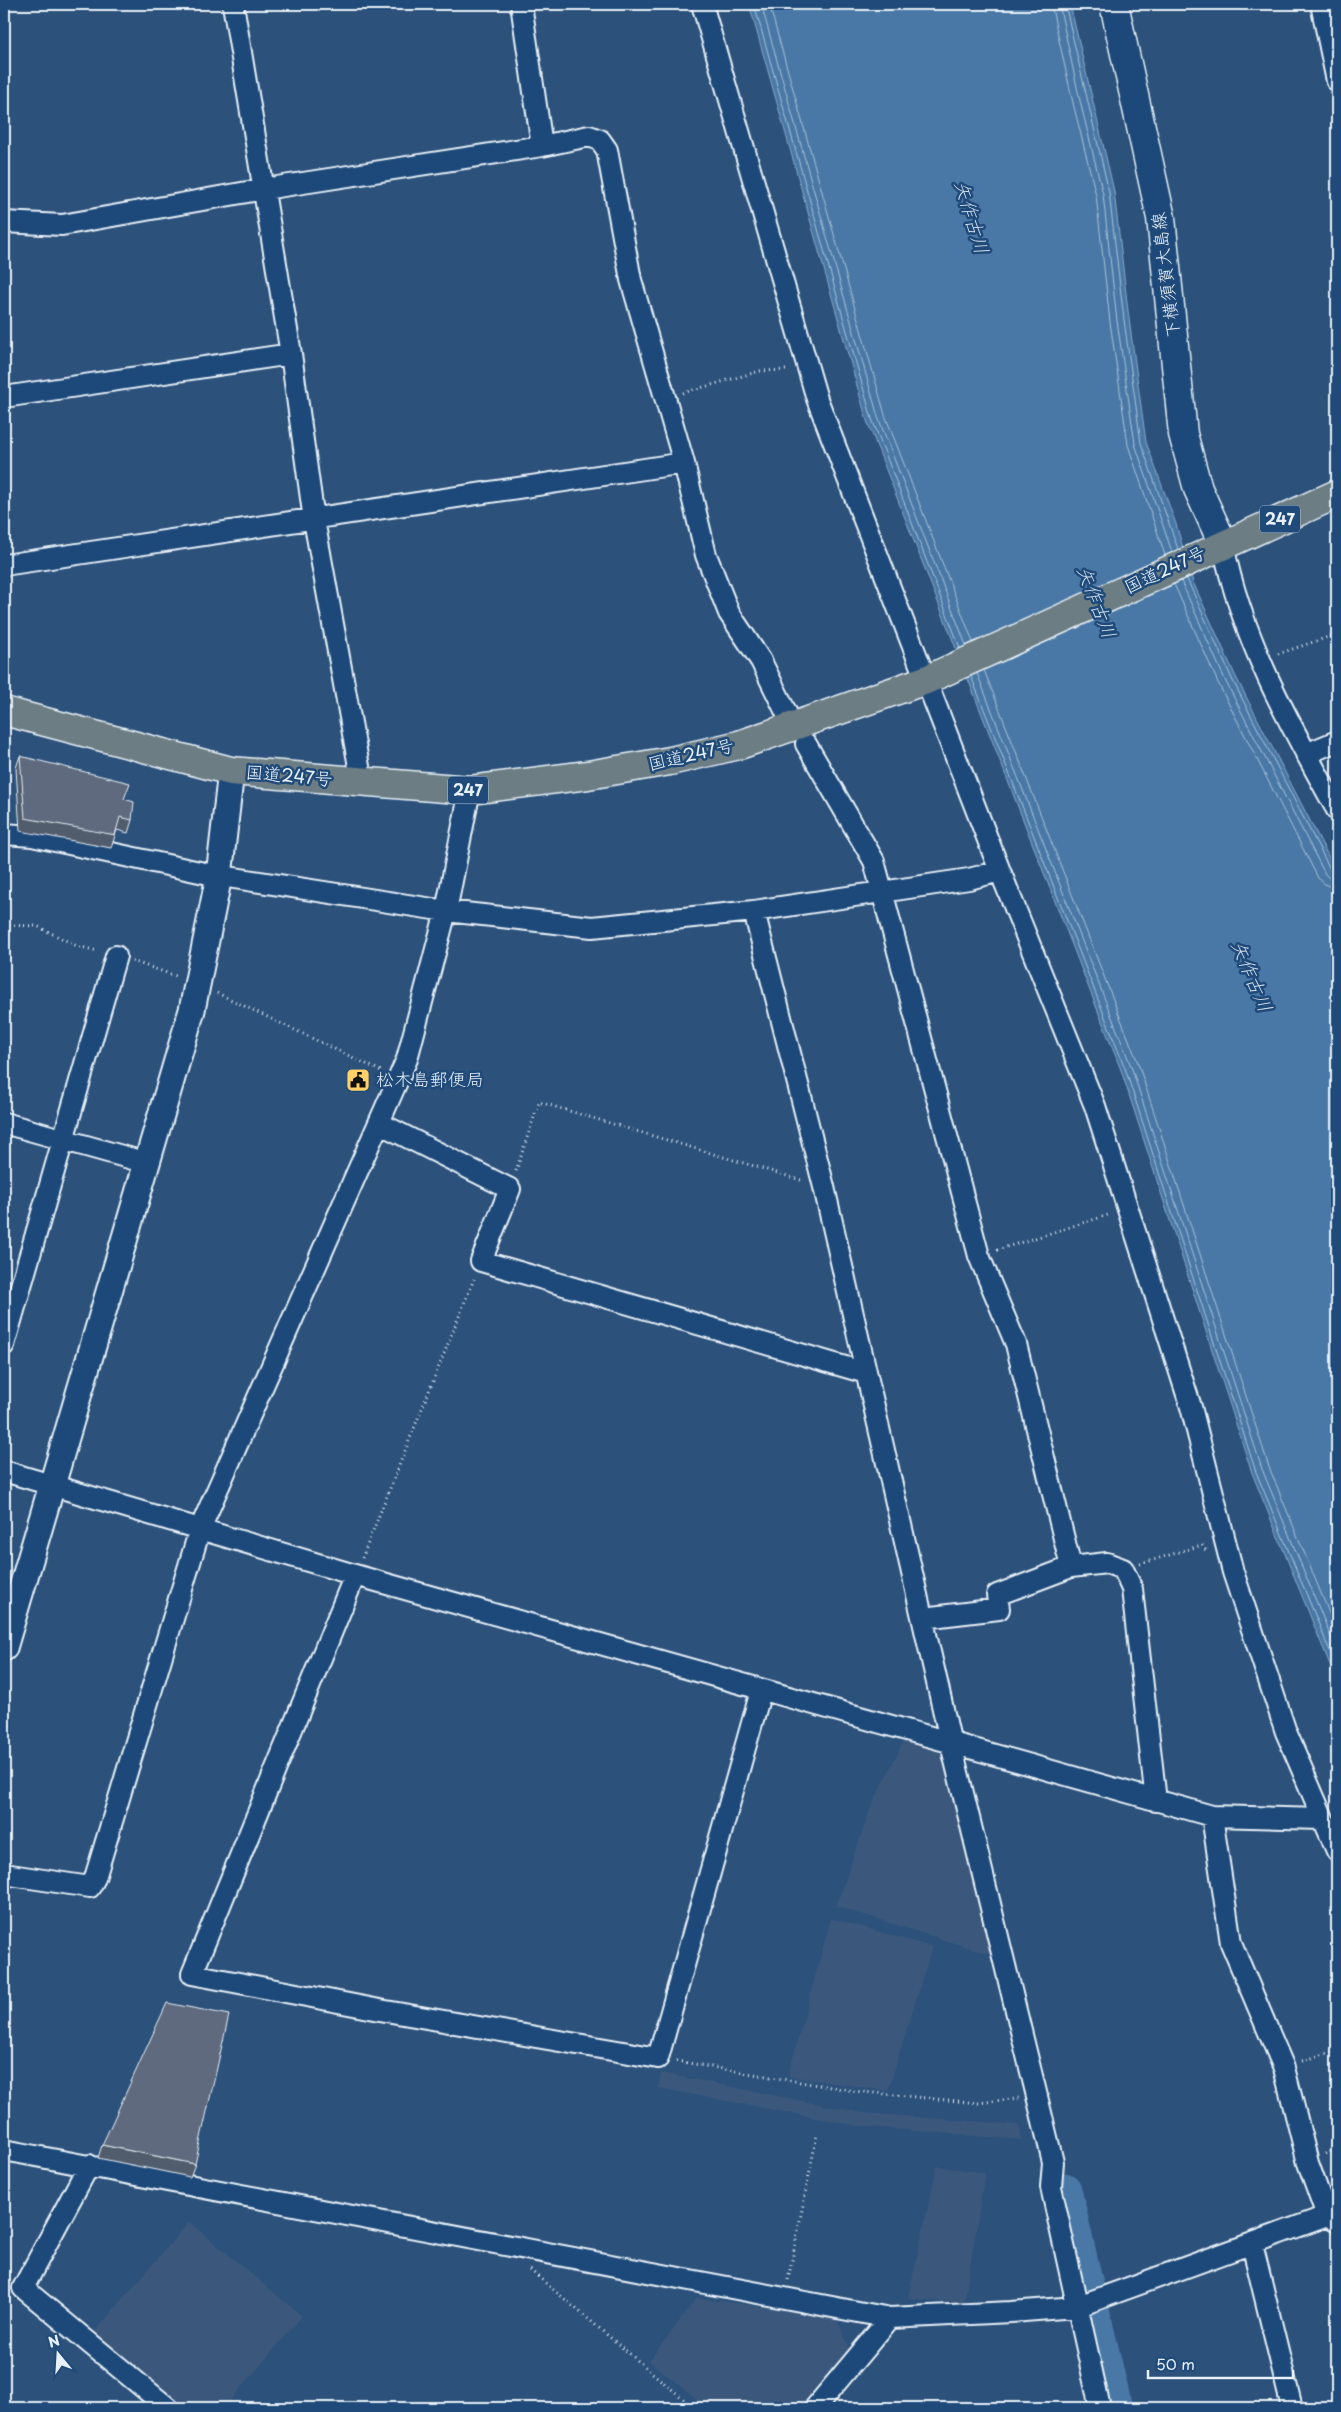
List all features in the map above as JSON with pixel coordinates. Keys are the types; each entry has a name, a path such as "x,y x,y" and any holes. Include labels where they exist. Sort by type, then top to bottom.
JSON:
{"highway":[{"name":"国道247号","path":"4,711 231,771 362,783 470,790 588,775 687,757 739,744 926,680 1337,494"}],"main road":[{"name":"下横須賀大島線","path":"1114,4 1161,218 1183,434 1198,489 1223,544"}],"street":[{"path":"233,4 291,354 314,520 362,783"},
{"path":"521,4 542,146"},
{"path":"702,4 817,399 1000,871 1096,1106 1191,1407 1233,1572 1286,1732 1337,1851"},
{"path":"1321,4 1337,81"},
{"path":"4,222 62,225 264,189 542,146 589,136 600,140 607,150 631,280 666,398 706,555 726,604 761,661 786,712"},
{"path":"4,397 291,354"},
{"path":"4,565 684,464"},
{"path":"1223,544 1229,576 1260,660 1306,754 1337,810"},
{"path":"1306,754 1337,741"},
{"path":"806,744 874,861 979,1256 1016,1344 1071,1567"},
{"path":"4,1648 198,986 219,876 231,771"},
{"path":"4,1874 90,1887 93,1882 200,1529 406,1059 446,911 470,790"},
{"path":"4,834 32,836 219,876 446,911 592,927 754,912 969,879 1000,871"},
{"path":"754,912 824,1187 951,1744 1053,2162 1051,2187 1076,2307 1100,2408"},
{"path":"4,1345 116,956"},
{"path":"4,1123 147,1163"},
{"path":"379,1123 510,1189 481,1260 866,1373"},
{"path":"4,1471 355,1575 761,1691 1212,1816 1322,1819"},
{"path":"923,1618 999,1609 997,1595 1071,1567 1107,1562 1122,1569 1132,1589 1156,1801"},
{"path":"355,1575 192,1974 380,2010 658,2058 761,1691"},
{"path":"4,2150 890,2318 1076,2307 1252,2244 1332,2219 1308,2163 1284,2068 1231,1943 1212,1816"},
{"path":"89,2166 23,2288 168,2408"},
{"path":"1252,2244 1292,2408"},
{"path":"815,2408 890,2318"}],"path":[{"path":"666,398 760,371 787,369 793,375"},
{"path":"1260,660 1337,634"},
{"path":"198,986 398,1079"},
{"path":"510,1189 539,1102 824,1187"},
{"path":"979,1256 1110,1215"},
{"path":"355,1575 481,1260"},
{"path":"1122,1569 1202,1545 1208,1552"},
{"path":"1284,2068 1337,2050"},
{"path":"658,2058 864,2092 978,2103 1039,2102"},
{"path":"784,2298 817,2135"},
{"path":"528,2269 694,2408"}],"shaded area":[{"path":"904,1740 937,1748 945,1757 992,1955 836,1906 870,1810"},
{"path":"831,1918 932,1947 888,2091 788,2076"},
{"path":"661,2073 863,2113 1020,2125 1021,2140 859,2126 658,2088"},
{"path":"937,2166 985,2173 964,2304 908,2298"},
{"path":"189,2222 302,2316 224,2408 178,2408 91,2336"},
{"path":"697,2298 836,2317 851,2351 801,2408 708,2408 649,2361"}],"water":[{"name":"矢作古川","path":"749,4 1070,4 1114,191 1146,442 1176,524 1193,582 1236,677 1337,873 1337,1682 1252,1473 1121,1070 867,421"}],"building":[{"path":"20,756 130,783 124,799 134,802 132,820 120,817 115,835 25,818"},
{"path":"167,2003 229,2015 195,2164 102,2145"}],"waterway":[{"path":"1064,2190 1115,2408"}],"place":[{"name":"松木島郵便局","path":"358,1080"}]}
